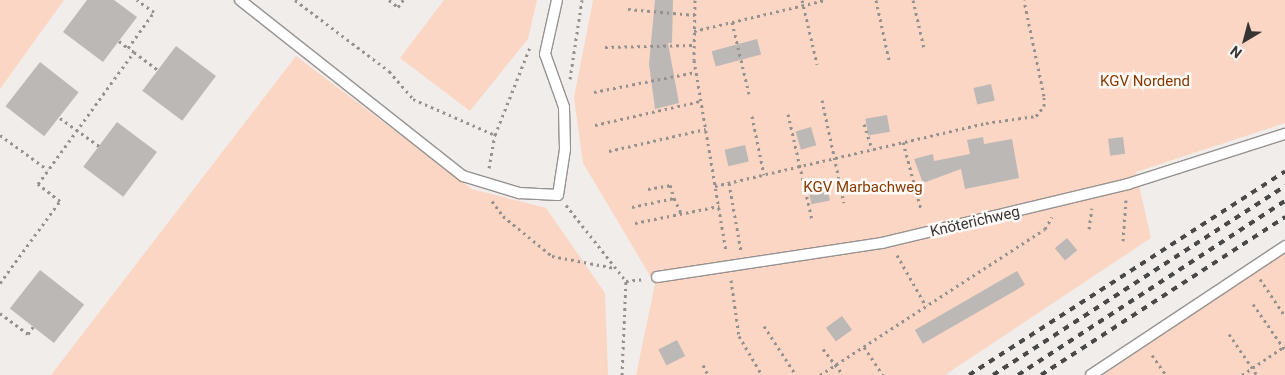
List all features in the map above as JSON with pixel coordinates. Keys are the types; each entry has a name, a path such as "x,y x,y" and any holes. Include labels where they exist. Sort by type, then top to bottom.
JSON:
{"lane":[{"path":"240,0 463,176 519,193 558,194 565,148 564,106 545,54 557,0"},
{"name":"Knöterichweg","path":"657,278 729,270 882,244 1128,184 1285,134"},
{"path":"1092,375 1285,246"}],"path":[{"path":"128,48 154,12 137,0"},
{"path":"295,0 389,71 413,99 495,135"},
{"path":"389,0 398,7 404,0"},
{"path":"564,106 582,0"},
{"path":"695,0 694,45 696,72 739,336 762,375"},
{"path":"802,0 817,64"},
{"path":"694,31 825,0"},
{"path":"876,0 889,60"},
{"path":"913,0 924,48"},
{"path":"715,186 1041,112 1044,96 1024,0"},
{"path":"628,9 694,15"},
{"path":"732,22 749,94"},
{"path":"534,38 495,135 486,184 503,216 552,256 615,268"},
{"path":"119,41 158,70"},
{"path":"605,47 694,45"},
{"path":"0,284 60,201 38,184 134,52"},
{"path":"594,92 696,72"},
{"path":"822,100 844,203"},
{"path":"595,125 701,101"},
{"path":"788,114 812,220"},
{"path":"752,116 764,175"},
{"path":"60,118 99,146"},
{"path":"864,124 872,150"},
{"path":"609,151 706,129"},
{"path":"0,135 48,170"},
{"path":"904,142 921,209"},
{"path":"729,182 741,254"},
{"path":"1123,242 1128,184"},
{"path":"648,189 670,185 681,213"},
{"path":"558,194 626,281 622,375"},
{"path":"632,207 674,198"},
{"path":"820,375 1045,229 1053,216 1052,204"},
{"path":"635,223 719,206"},
{"path":"890,256 897,254 926,306"},
{"path":"1252,268 1285,316"},
{"path":"626,281 657,278"},
{"path":"1242,375 1284,347 1253,304"},
{"path":"0,313 28,334 33,327"},
{"path":"764,326 796,375"},
{"path":"1229,334 1257,375"},
{"path":"864,346 883,375"},
{"path":"823,350 843,375"},
{"path":"1152,354 1166,375"},
{"path":"703,365 708,375"}],"green space":[{"path":"0,0 64,0 0,89"},
{"path":"444,0 537,0 528,39 470,111 400,58"},
{"name":"KGV Marbachweg","path":"593,0 1285,0 1285,123 1136,172 1151,238 945,375 636,375 655,284 583,163 574,98"},
{"path":"296,56 472,189 546,208 605,293 608,375 51,375"},
{"path":"1285,252 1285,375 1103,375 1253,274"}],"building":[{"path":"87,0 114,0 137,17 103,62 63,32"},
{"path":"655,0 673,0 672,43 668,43 679,103 655,109 649,64"},
{"path":"757,39 761,54 716,67 712,51"},
{"path":"176,46 216,76 182,121 142,91"},
{"path":"40,62 79,92 44,136 6,106"},
{"path":"991,84 995,101 977,105 973,88"},
{"path":"887,115 890,132 868,136 865,119"},
{"path":"117,122 157,152 123,197 83,167"},
{"path":"811,127 816,145 801,150 796,131"},
{"path":"983,137 984,144 1012,139 1019,178 965,189 961,169 923,183 914,159 933,154 934,161 970,154 967,140"},
{"path":"1123,137 1125,154 1110,156 1108,139"},
{"path":"745,145 749,162 728,166 725,150"},
{"path":"826,180 830,201 811,204 807,184"},
{"path":"1067,238 1077,250 1065,261 1055,248"},
{"path":"40,270 84,304 54,343 10,309"},
{"path":"1017,271 1025,285 923,344 915,330"},
{"path":"842,316 852,330 836,342 826,328"},
{"path":"677,340 685,356 666,366 658,350"}],"railway":[{"path":"969,375 1285,171"},
{"path":"993,375 1285,186"},
{"path":"1018,375 1285,201"},
{"path":"1041,375 1285,217"}],"park label":[{"name":"KGV Nordend","path":"1145,82"}]}
